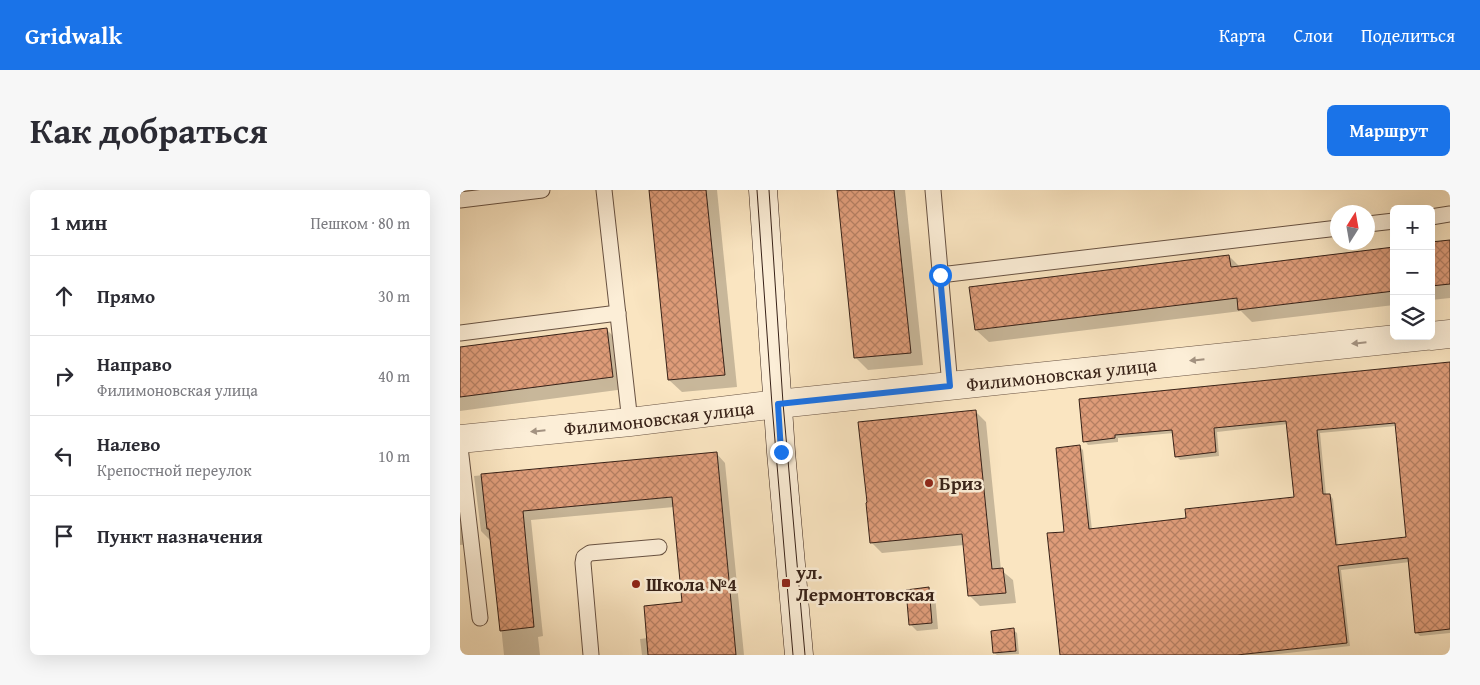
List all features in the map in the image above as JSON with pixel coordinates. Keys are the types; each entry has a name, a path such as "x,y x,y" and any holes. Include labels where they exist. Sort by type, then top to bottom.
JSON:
{"street":[{"path":"763,190 778,404 799,655"},
{"path":"1435,336 1450,334"},
{"name":"Филимоновская улица","path":"460,439 1390,340"}],"lane":[{"path":"460,200 542,190"},
{"path":"604,190 630,422"},
{"path":"933,190 950,386"},
{"path":"1435,216 1450,214"},
{"path":"1375,223 1390,221"},
{"path":"940,275 1330,229"},
{"path":"460,333 618,313"},
{"path":"460,447 466,549 480,618"},
{"path":"591,655 584,558 590,553 659,547"}],"building":[{"path":"649,190 706,190 725,375 668,380"},
{"path":"837,190 894,190 911,353 854,358"},
{"path":"1450,240 1450,284 1435,286 1435,242"},
{"path":"1390,247 1390,291 1238,310 1237,298 975,330 969,287 1229,255 1231,267"},
{"path":"607,328 613,377 460,397 460,347"},
{"path":"1450,362 1450,629 1415,633 1408,558 1338,566 1347,643 1237,655 1060,655 1047,533 1064,532 1056,448 1080,445 1089,529 1186,518 1185,509 1294,497 1286,421 1214,428 1216,452 1175,457 1172,430 1115,435 1115,438 1083,442 1079,399","holes":["1395,423 1406,537 1336,545 1330,494 1323,494 1317,430"]},
{"name":"Бриз","path":"976,410 992,569 1003,568 1006,593 968,596 962,534 870,543 858,422"},
{"path":"717,452 736,655 648,655 644,606 682,602 672,497 523,511 534,627 500,631 481,474"},
{"path":"929,587 932,623 909,625 906,590"},
{"path":"1014,628 1016,651 993,653 991,631"}],"tram line":[{"path":"757,190 772,405 793,655"},
{"path":"769,190 783,403 805,655"}],"place":[{"name":"Бриз","path":"929,483"},
{"name":"ул. Лермонтовская","path":"786,583"},
{"name":"Школа №4","path":"636,584"}],"route":[{"path":"781,452 778,404 950,386 940,275"}]}
